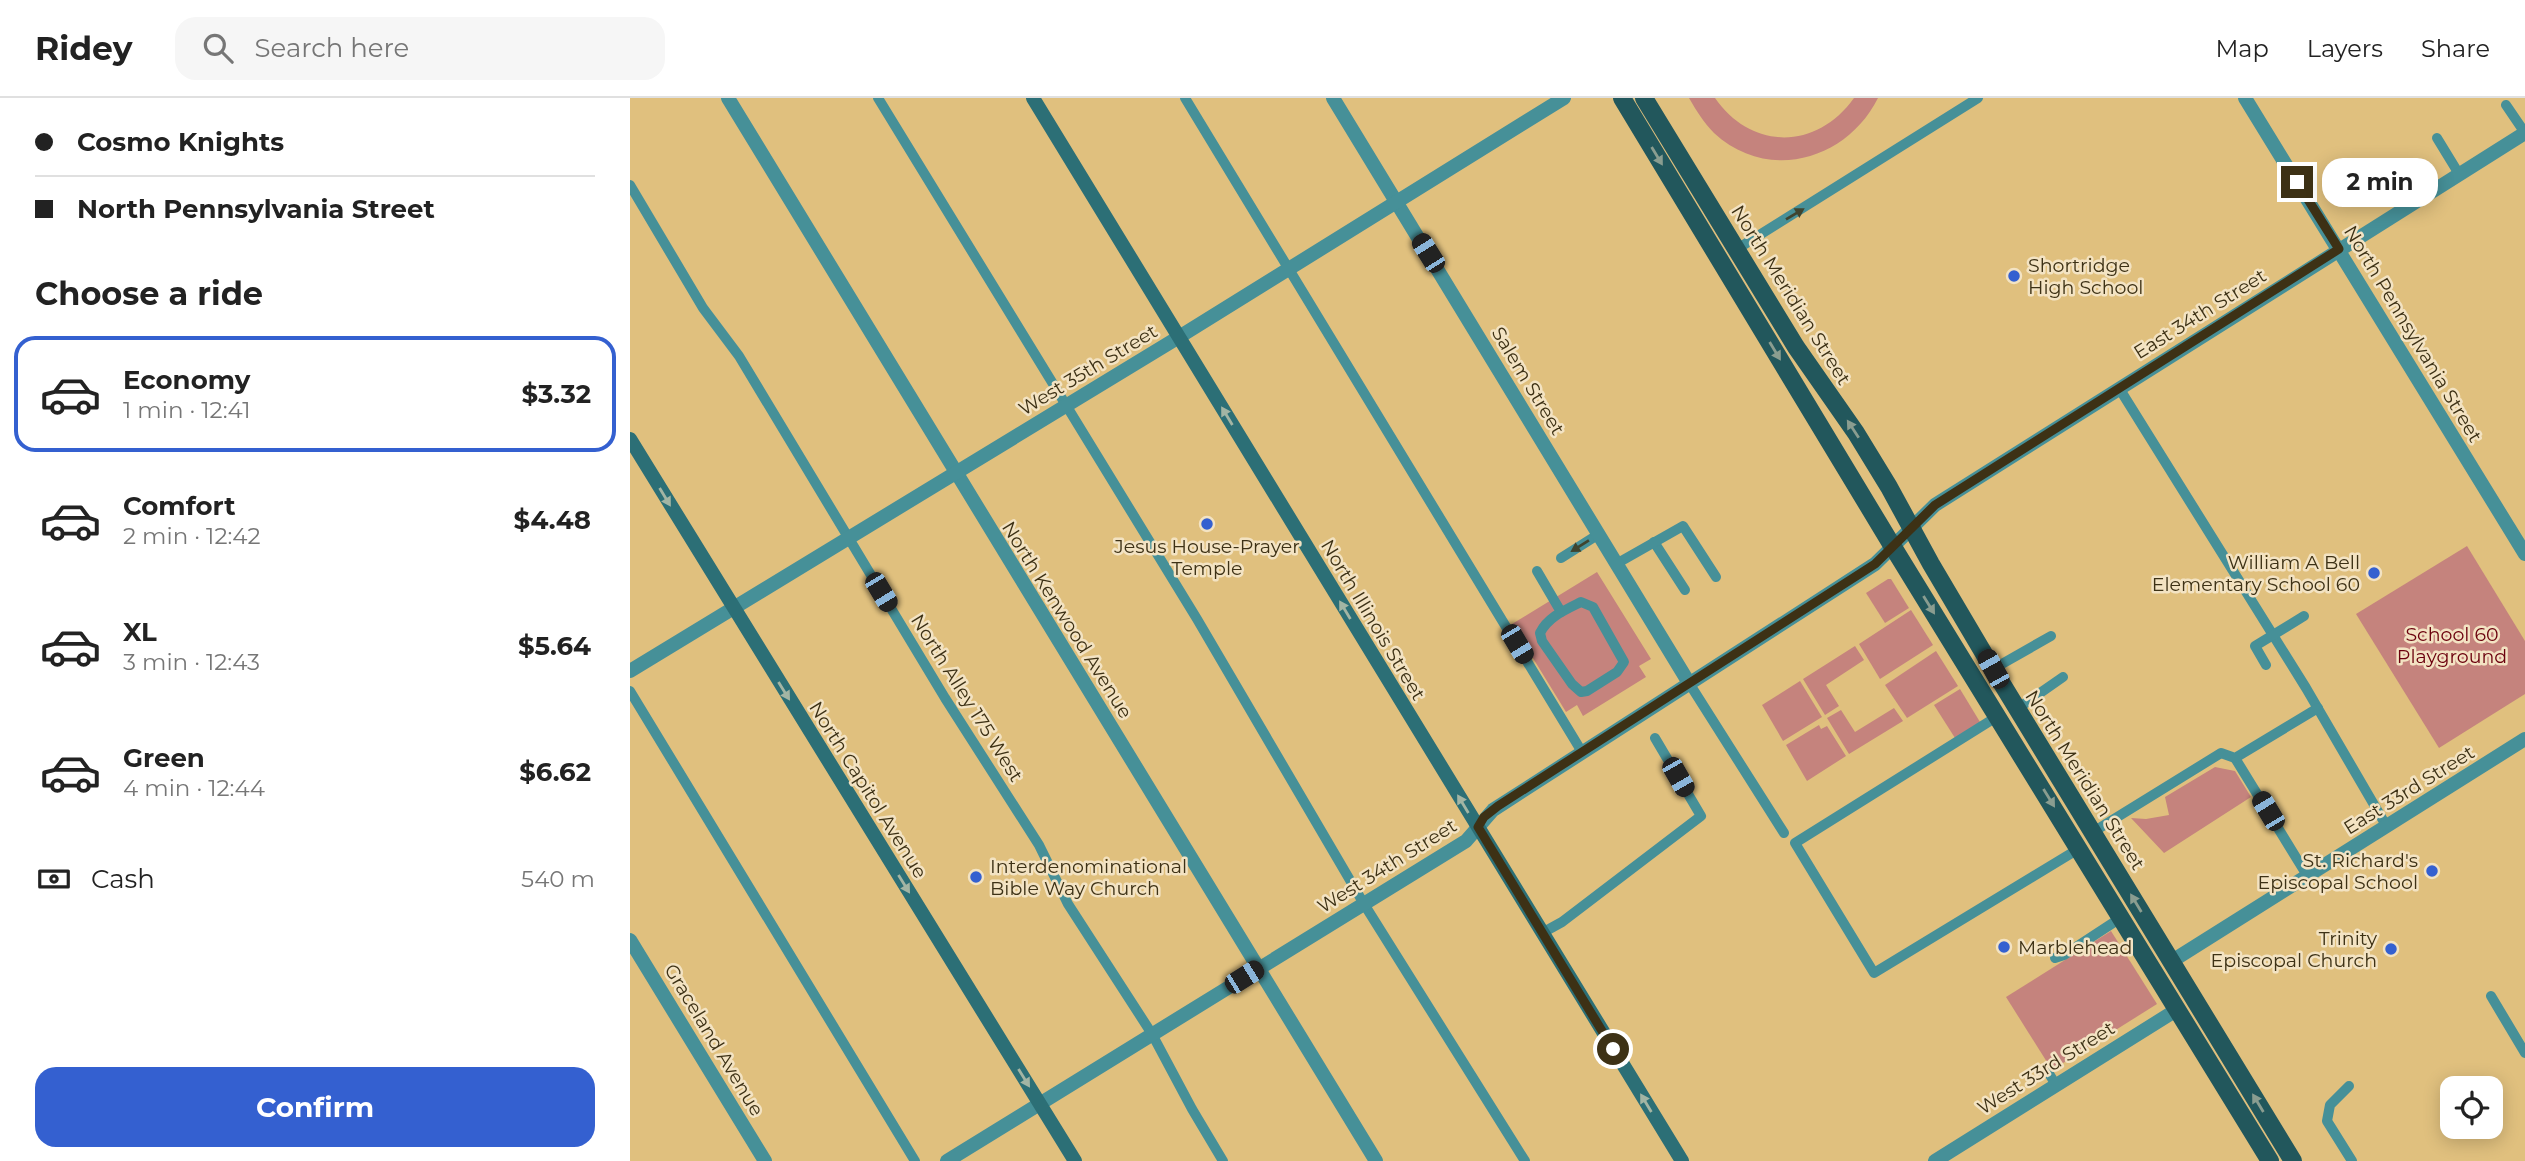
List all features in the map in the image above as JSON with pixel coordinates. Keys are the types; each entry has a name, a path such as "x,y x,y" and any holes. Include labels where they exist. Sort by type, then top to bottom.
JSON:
{"main road":[{"name":"North Illinois Street","path":"1033,98 1682,1161"},
{"name":"North Meridian Street","path":"1622,98 1902,537 1993,669 2293,1161"},
{"name":"North Meridian Street","path":"1644,98 1796,346 1863,445 1902,537 1998,716 2270,1161"},
{"name":"North Capitol Avenue","path":"630,439 1075,1161"}],"street":[{"name":"North Kenwood Avenue","path":"728,98 1376,1161"},
{"name":"Salem Street","path":"1333,98 1689,683"},
{"name":"West 35th Street","path":"630,671 1179,337 1564,98"},
{"name":"North Pennsylvania Street","path":"2245,98 2525,554"},
{"name":"East 34th Street","path":"1902,537 1935,505 2525,133"},
{"name":"West 34th Street","path":"947,1161 1466,841 1493,810 1875,564 1902,537"},
{"name":"East 33rd Street","path":"2172,961 2525,739"},
{"name":"Graceland Avenue","path":"630,940 765,1161"},
{"name":"West 33rd Street","path":"1935,1161 2052,1079 2178,1009"}],"lane":[{"path":"878,98 962,238 1068,405 1364,904 1525,1161"},
{"path":"1185,98 1582,752"},
{"path":"1737,249 1978,98"},
{"path":"2506,105 2525,133"},
{"path":"2437,138 2459,174"},
{"name":"North Alley 175 West","path":"630,185 703,308 739,356 945,698 1039,845 1068,904 1152,1034 1223,1161"},
{"path":"2119,388 2318,708 2387,827"},
{"path":"1616,564 1683,526 1716,577"},
{"path":"1560,558 1599,534"},
{"path":"1654,542 1685,590"},
{"path":"1537,571 1560,612"},
{"path":"1581,602 1593,607 1623,657 1622,667 1587,691 1581,692 1572,684 1542,641 1540,633 1543,626 1560,612 1581,602"},
{"path":"2266,665 2255,646 2304,616"},
{"path":"1993,669 2051,636"},
{"path":"2017,709 2063,677"},
{"path":"1689,683 1784,833"},
{"path":"630,691 915,1161"},
{"path":"2235,758 2318,708"},
{"path":"1998,716 1795,843 1874,973 2080,848"},
{"path":"1542,933 1562,922 1701,816 1655,738"},
{"path":"2093,832 2221,753 2235,758 2308,877"},
{"path":"2055,958 2064,956 2122,917"},
{"path":"2491,996 2525,1053"},
{"path":"2349,1086 2334,1099 2327,1114 2327,1121 2351,1161"}],"green space":[{"path":"1689,98 1715,98 1730,115 1747,128 1765,135 1784,137 1804,135 1822,127 1839,115 1854,98 1878,98 1864,119 1847,137 1827,150 1805,158 1781,160 1758,157 1735,148 1710,129"},
{"name":"School 60 Playground","path":"2467,546 2525,641 2525,694 2439,748 2356,614"},
{"path":"1597,572 1651,659 1639,666 1646,677 1583,716 1577,705 1566,712 1512,624"},
{"path":"1891,579 1909,608 1885,623 1866,593"},
{"path":"1911,610 1933,645 1880,679 1859,644"},
{"path":"1855,646 1864,660 1826,685 1839,706 1825,715 1803,679"},
{"path":"1936,651 1958,686 1907,718 1885,685"},
{"path":"1800,681 1822,717 1783,741 1762,705"},
{"path":"1960,689 1980,722 1955,738 1934,705"},
{"path":"1894,708 1903,721 1849,754 1827,718 1841,710 1855,732"},
{"path":"1819,725 1821,729 1827,726 1846,756 1807,781 1786,745"},
{"path":"2215,767 2235,771 2251,797 2164,853 2131,818 2146,819 2169,815 2165,797"},
{"path":"2111,931 2157,1004 2052,1070 2006,997"}],"place":[{"name":"Shortridge High School","path":"2014,276"},
{"name":"Jesus House-Prayer Temple","path":"1207,524"},
{"name":"William A Bell Elementary School 60","path":"2374,573"},
{"name":"St. Richard's Episcopal School","path":"2432,871"},
{"name":"Interdenominational Bible Way Church","path":"976,877"},
{"name":"Marblehead","path":"2004,947"},
{"name":"Trinity Episcopal Church","path":"2391,949"}],"route":[{"path":"1613,1049 1478,827 1484,817 1875,564 1935,505 2339,249 2297,182"}]}
